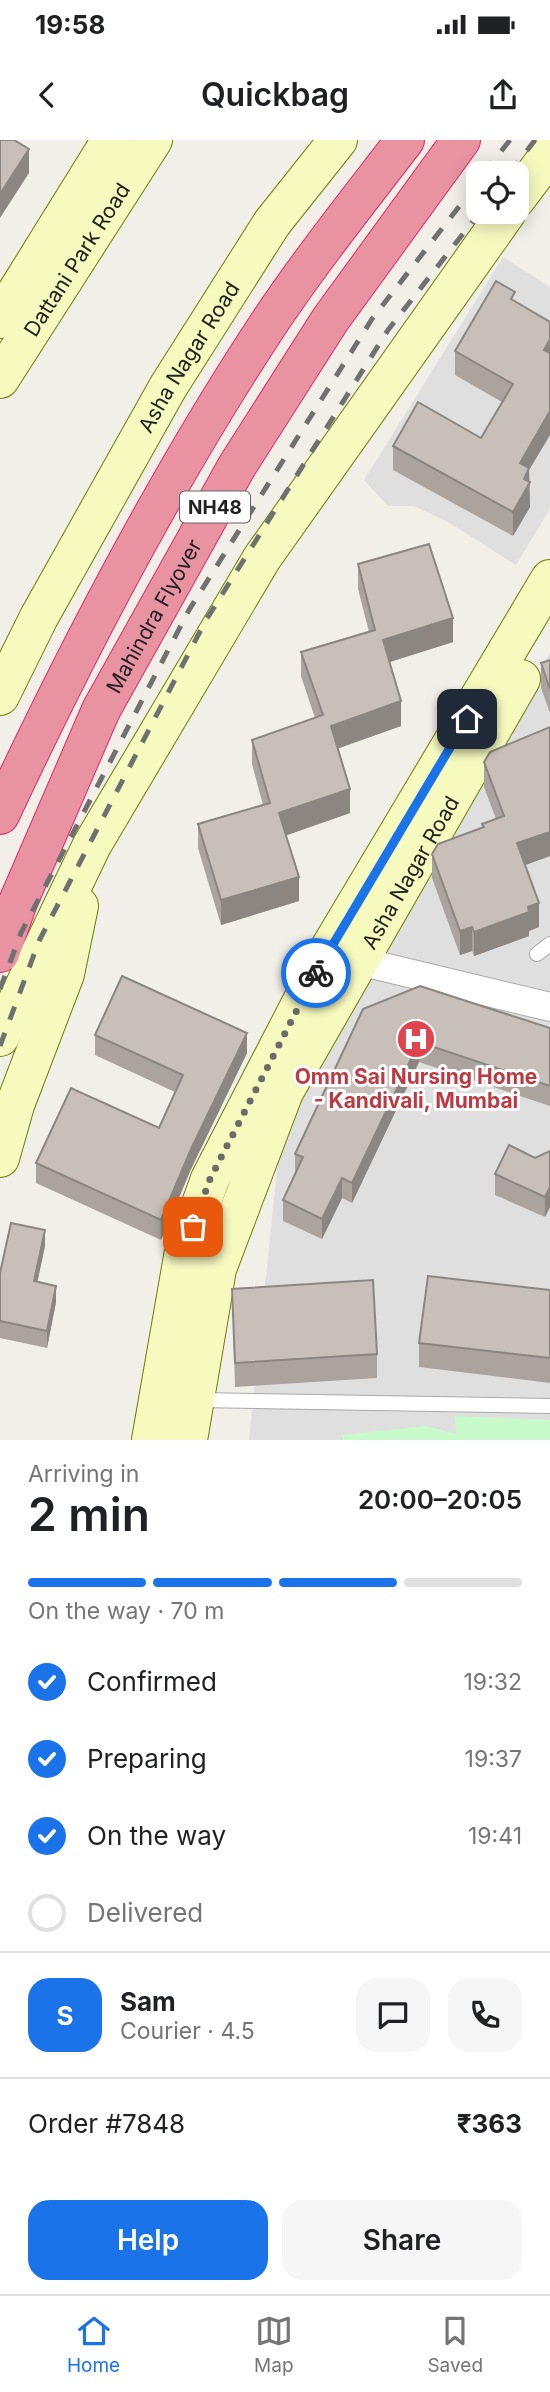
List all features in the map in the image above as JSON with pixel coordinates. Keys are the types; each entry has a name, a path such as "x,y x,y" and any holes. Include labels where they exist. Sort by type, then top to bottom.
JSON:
{"highway":[{"name":"NH48","path":"0,815 57,692 169,487 270,322 405,140"},
{"name":"Mahindra Flyover","path":"0,953 18,902 101,710 237,466 330,320 461,140"}],"street":[{"name":"Dattani Park Road","path":"0,318 111,140"},
{"name":"Dattani Park Road","path":"0,379 153,140"},
{"name":"Asha Nagar Road","path":"0,696 39,617 169,387 272,223 338,140"},
{"path":"529,182 550,154"},
{"path":"0,1037 92,845 262,558 499,224"},
{"name":"Asha Nagar Road","path":"188,1440 217,1269 284,1093 342,957 550,579"},
{"name":"Asha Nagar Road","path":"152,1440 184,1251 210,1179 342,957 550,629"},
{"path":"0,1158 15,1105 65,974 92,845"},
{"path":"342,957 550,1007"}],"lane":[{"path":"537,954 550,944"},
{"path":"193,1400 550,1406"}],"shaded area":[{"path":"503,257 550,287 550,509 516,565 448,522 414,506 388,506 364,480"},
{"path":"550,653 550,1440 249,1440 285,1093 357,963"}],"green space":[{"path":"455,1416 550,1420 550,1440 343,1440 342,1435 427,1426 456,1434"}],"building":[{"path":"0,140 14,140 29,149 0,194"},
{"path":"496,281 515,292 511,299 550,322 550,339 544,350 550,353 550,411 520,463 529,468 524,479 530,482 513,512 393,446 418,402 481,438 513,384 455,351"},
{"path":"429,544 453,618 383,640 401,701 331,726 350,789 279,813 299,877 221,900 198,824 270,803 252,740 323,715 301,652 375,630 358,564"},
{"path":"550,660 550,689 541,663"},
{"path":"550,727 550,832 517,843 539,903 528,907 529,912 474,932 472,927 460,931 432,854 438,844 484,827 482,824 504,816 484,762 490,752"},
{"path":"122,976 247,1033 191,1149 161,1220 36,1163 71,1088 159,1128 183,1075 95,1035"},
{"path":"420,986 550,1028 550,1086 419,1042 352,1183 342,1178 322,1219 283,1200 303,1157 295,1154 363,1009"},
{"path":"509,1145 535,1158 550,1151 550,1187 545,1197 495,1174"},
{"path":"11,1223 45,1230 34,1281 56,1286 47,1331 0,1321 0,1273"},
{"path":"428,1276 550,1290 550,1358 419,1343"},
{"path":"373,1280 377,1354 235,1363 232,1289"}],"railway":[{"path":"493,161 510,140"},
{"path":"519,161 535,140"},
{"path":"0,989 21,933 189,610 372,319 466,198"},
{"path":"0,1046 39,941 206,620 388,330 471,224"}],"way so far":[{"path":"193,1227 210,1179 316,973"}],"place":[{"name":"Omm Sai Nursing Home - Kandivali, Mumbai","path":"416,1039"}],"route":[{"path":"316,973 467,719"}]}
